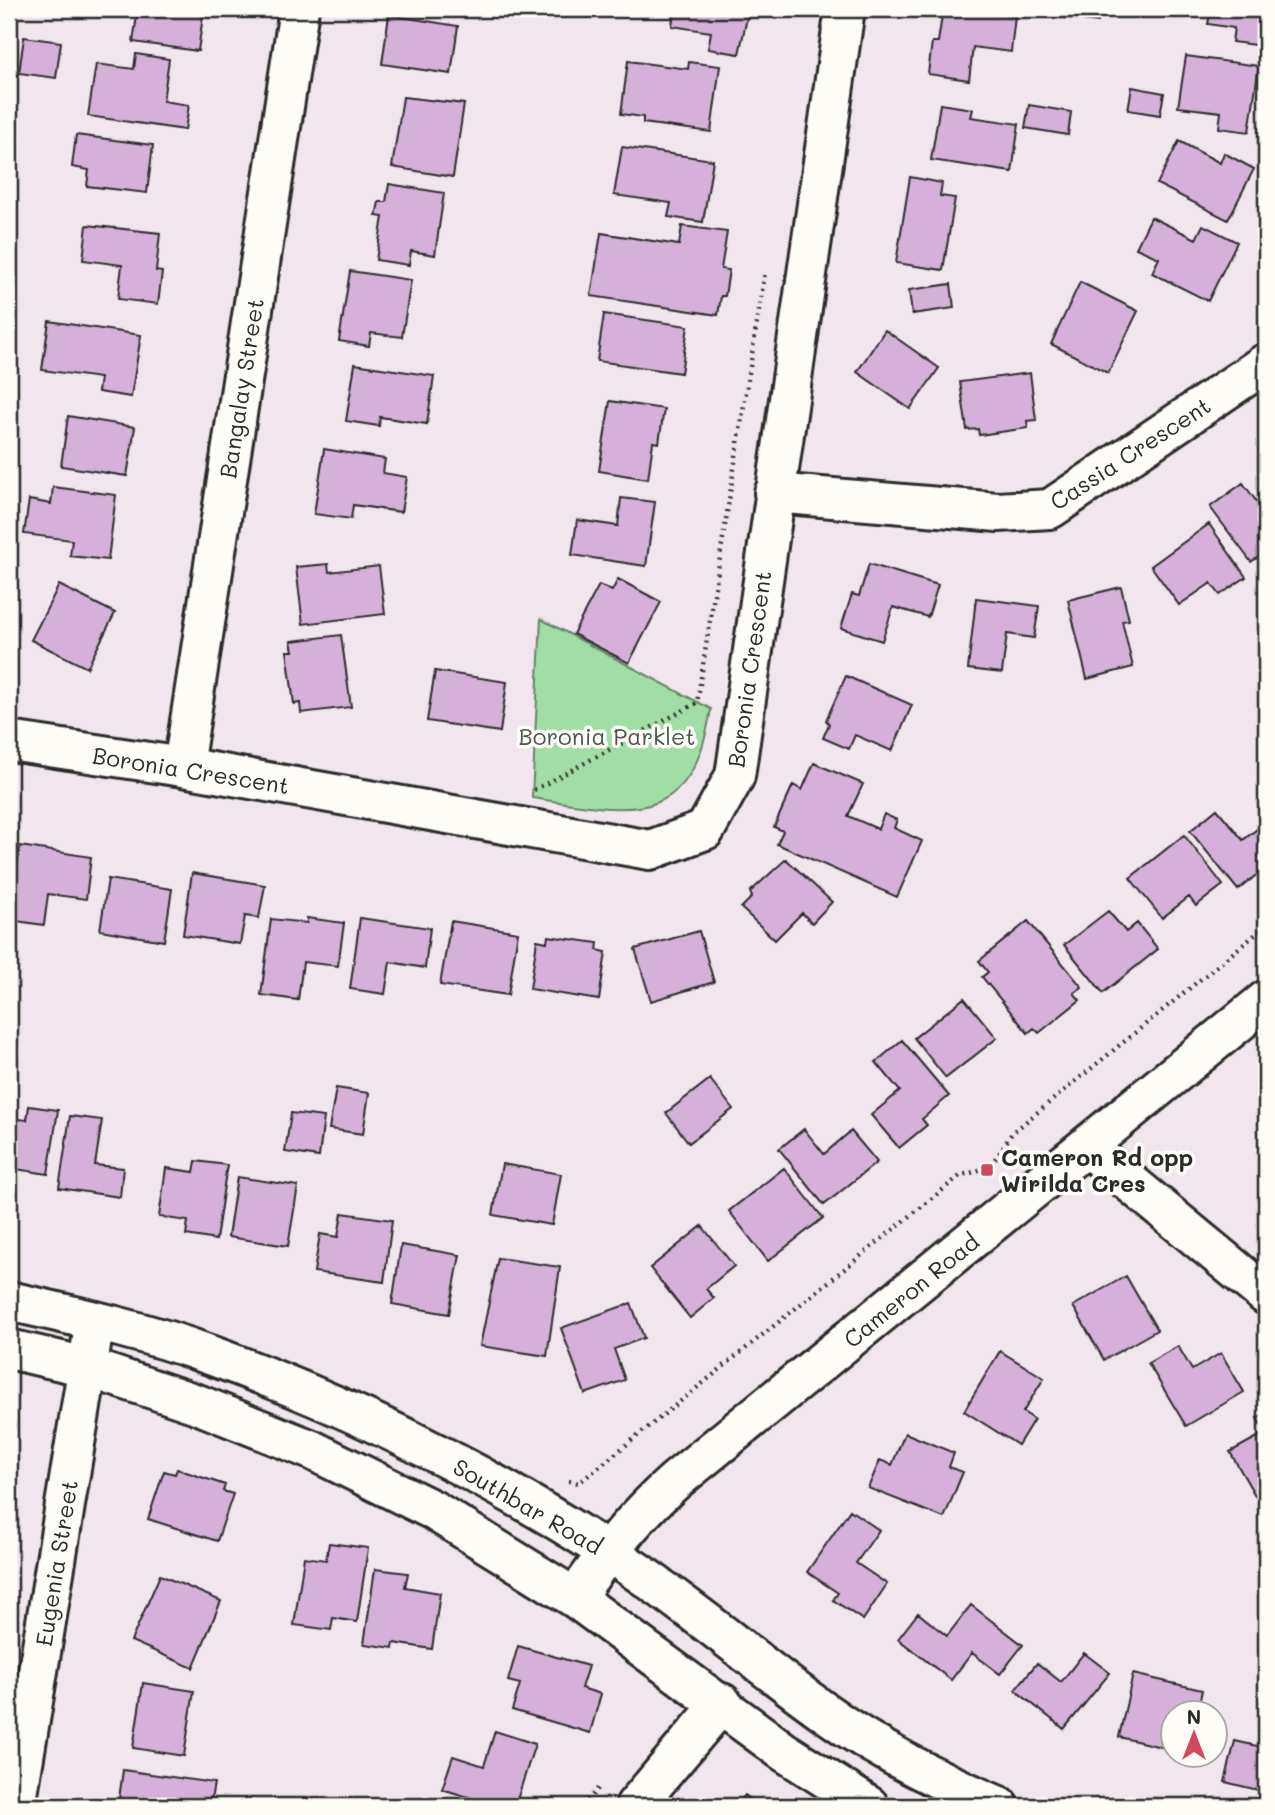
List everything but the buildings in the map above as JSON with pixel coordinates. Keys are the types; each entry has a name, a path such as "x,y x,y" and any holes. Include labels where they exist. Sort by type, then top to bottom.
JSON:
{"street":[{"name":"Bangalay Street","path":"183,767 299,9"},
{"name":"Boronia Crescent","path":"9,741 183,767 650,850 705,830 735,776 845,9"},
{"name":"Cassia Crescent","path":"774,494 998,512 1050,509 1266,363"},
{"name":"Cameron Road","path":"575,1598 606,1552 638,1514 675,1481 1266,1000"},
{"path":"1087,1147 1266,1295"},
{"name":"Southbar Road","path":"9,1301 95,1321 208,1354 321,1399 454,1462 606,1552 828,1714 930,1777 999,1806"},
{"name":"Eugenia Street","path":"16,1806 95,1321"},
{"path":"9,1349 87,1367 197,1404 312,1450 433,1510 575,1598 722,1703 783,1751 869,1806"},
{"path":"635,1806 722,1703"}],"path":[{"path":"528,794 697,703 765,270"},
{"path":"562,1478 579,1483 961,1175 979,1172 991,1163 1001,1155 1012,1133 1266,926"}],"green space":[{"name":"Boronia Parklet","path":"541,619 711,709 702,748 689,776 672,794 651,804 627,808 532,798"}],"place":[{"name":"Cameron Rd opp Wirilda Cres","path":"987,1170"}]}
